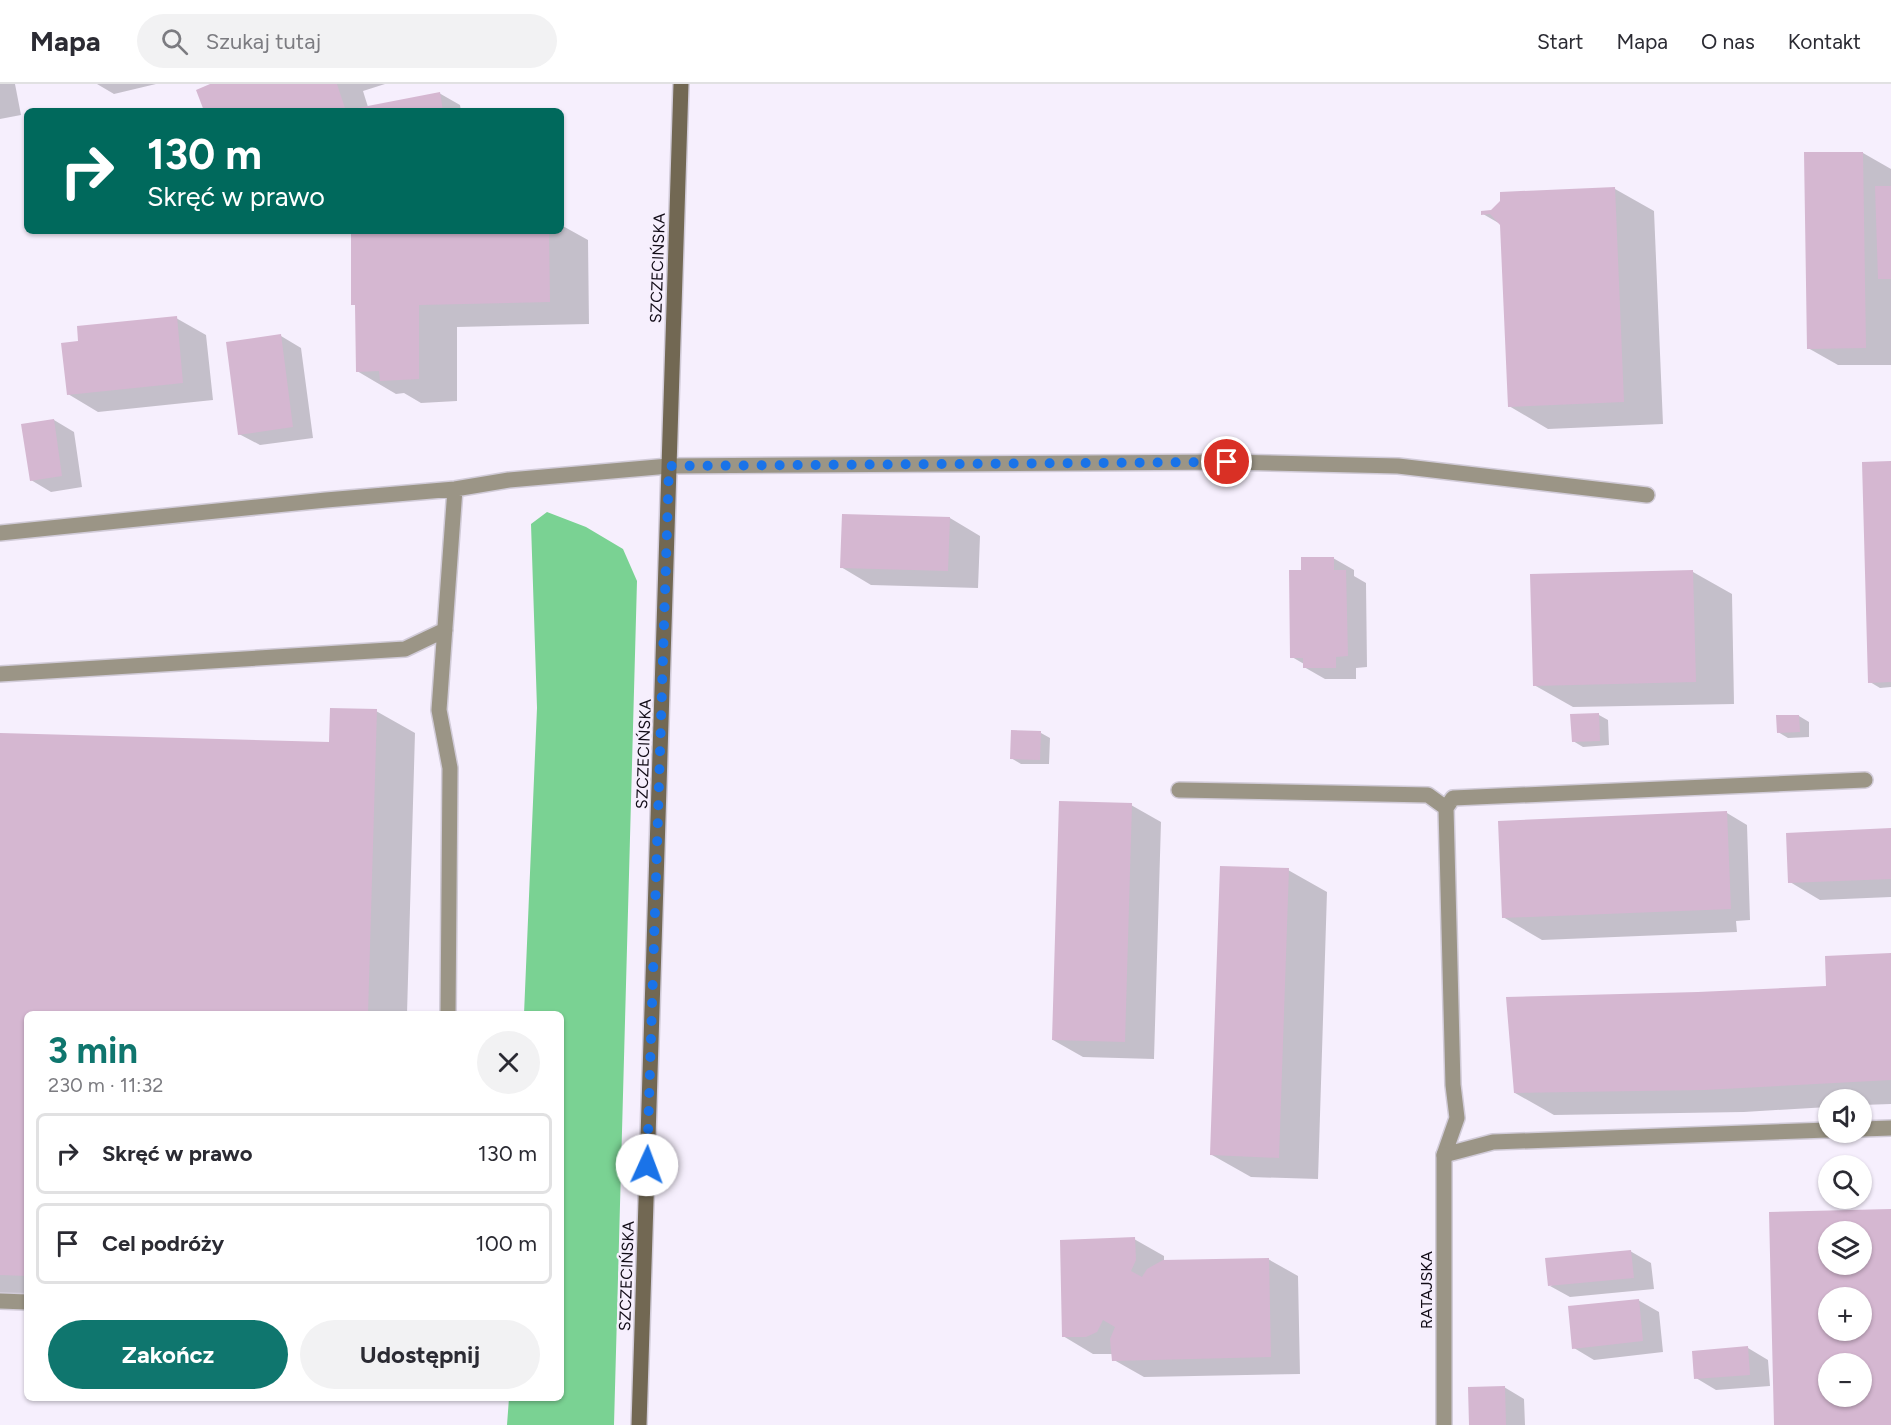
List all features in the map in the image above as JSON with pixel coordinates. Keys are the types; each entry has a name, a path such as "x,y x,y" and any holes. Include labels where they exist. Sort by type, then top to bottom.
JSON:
{"main road":[{"name":"SZCZECIŃSKA","path":"639,1425 681,84"}],"street":[{"path":"0,533 455,489 509,480 669,466 1227,462 1398,466 1647,495"},
{"path":"448,1011 450,768 439,710 455,489"},
{"path":"0,674 405,649 445,630"},
{"path":"1179,790 1428,795 1446,808 1453,798 1865,780"},
{"name":"RATAJSKA","path":"1444,1425 1444,1155 1457,1118 1453,1085 1446,808"},
{"path":"1872,1129 1891,1128"},
{"path":"1444,1155 1493,1142 1818,1130"},
{"path":"0,1301 24,1302"}],"green space":[{"path":"547,512 586,527 623,549 637,581 614,1425 507,1425 509,1401 564,1401 564,1011 524,1011 537,708 531,524"}],"building":[{"path":"210,84 337,84 345,108 203,108 196,90"},
{"path":"440,92 443,108 357,108"},
{"path":"1804,152 1863,152 1866,348 1807,349"},
{"path":"1875,186 1891,186 1891,279 1878,279"},
{"path":"1615,187 1624,402 1508,407 1500,225 1490,214 1481,215 1481,211 1491,210 1500,201 1500,192"},
{"path":"351,234 549,234 550,302 419,305 419,379 380,381 379,371 356,372 355,305 351,305"},
{"path":"177,316 183,383 67,395 61,343 78,341 77,326"},
{"path":"281,334 293,427 238,435 226,342"},
{"path":"54,419 62,476 30,481 21,424"},
{"path":"1891,461 1891,682 1868,683 1862,462"},
{"path":"842,514 950,517 948,571 840,568"},
{"path":"1301,557 1334,557 1334,570 1346,570 1348,656 1336,657 1336,668 1303,668 1303,658 1290,658 1289,570 1301,570"},
{"path":"1693,570 1696,682 1533,686 1530,574"},
{"path":"330,708 377,709 368,1011 24,1011 24,1276 0,1275 0,733 329,742"},
{"path":"1599,713 1600,741 1572,742 1570,714"},
{"path":"1776,715 1799,715 1800,732 1777,733"},
{"path":"1011,730 1041,731 1040,760 1010,759"},
{"path":"1059,801 1132,803 1125,1042 1052,1040"},
{"path":"1727,811 1731,909 1502,918 1498,821"},
{"path":"1891,828 1891,879 1788,883 1786,833"},
{"path":"1220,866 1289,868 1279,1158 1210,1155"},
{"path":"1891,953 1891,1080 1704,1090 1514,1093 1506,997 1826,986 1825,956"},
{"path":"1891,1209 1891,1425 1774,1425 1769,1212"},
{"path":"1135,1237 1136,1260 1131,1271 1142,1277 1147,1269 1163,1260 1269,1258 1271,1357 1112,1361 1110,1339 1115,1327 1103,1320 1097,1332 1086,1337 1062,1337 1060,1240"},
{"path":"1631,1250 1634,1278 1548,1286 1545,1258"},
{"path":"1639,1299 1643,1341 1572,1349 1568,1306"},
{"path":"1748,1346 1750,1375 1694,1379 1692,1351"},
{"path":"1505,1386 1506,1425 1469,1425 1468,1387"}],"route":[{"path":"647,1165 669,466 1227,462"}]}
